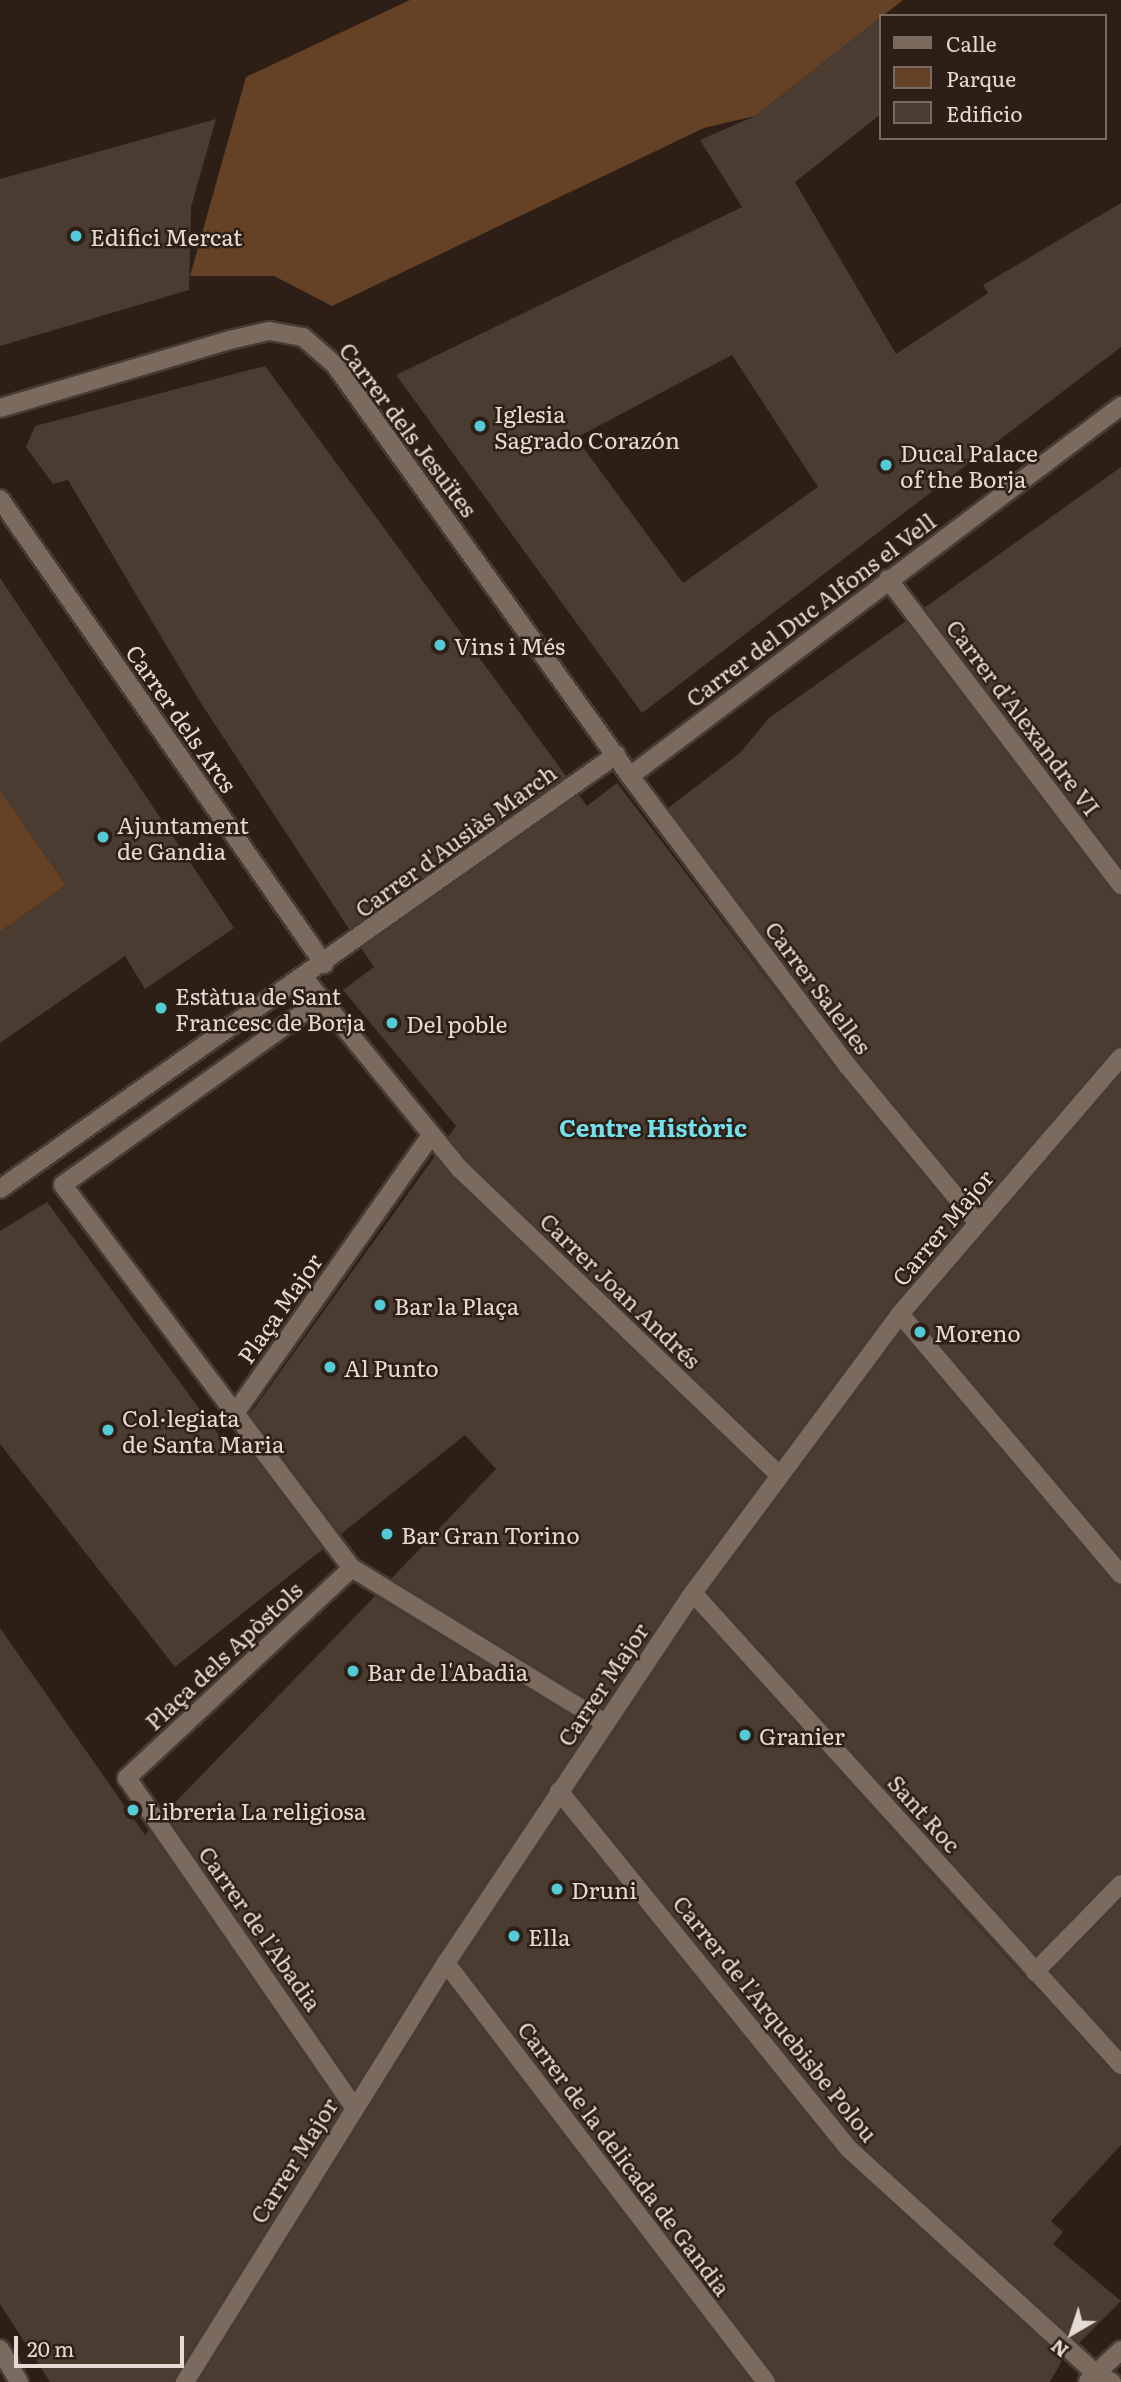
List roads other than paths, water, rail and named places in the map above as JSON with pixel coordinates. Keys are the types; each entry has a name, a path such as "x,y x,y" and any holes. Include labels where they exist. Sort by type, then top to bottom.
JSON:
{"street":[{"name":"Carrer dels Jesuïtes","path":"0,408 230,340 269,331 303,337 335,365 630,776"},
{"name":"Carrer del Duc Alfons el Vell","path":"630,776 1121,406"},
{"name":"Carrer dels Arcs","path":"0,499 324,964"},
{"name":"Carrer d'Alexandre VI","path":"888,579 1121,885"},
{"name":"Carrer d'Ausiàs March","path":"324,964 616,755"},
{"name":"Carrer Salelles","path":"630,776 847,1065 977,1222"},
{"path":"0,1189 324,964"},
{"path":"303,978 429,1138"},
{"path":"63,1185 321,1000"},
{"name":"Carrer Major","path":"185,2382 446,1963 693,1594 900,1314 1121,1058"},
{"name":"Plaça Major","path":"233,1416 429,1138"},
{"name":"Carrer Joan Andrés","path":"429,1138 780,1476"},
{"path":"45,1158 233,1416 352,1568 605,1723"},
{"path":"900,1314 1121,1575"},
{"name":"Plaça dels Apòstols","path":"127,1778 352,1568"},
{"name":"Sant Roc","path":"693,1594 1121,2065"},
{"name":"Carrer de l'Abadia","path":"127,1778 354,2107"},
{"name":"Carrer de l'Arquebisbe Polou","path":"559,1791 849,2149 1099,2379"},
{"path":"1035,1972 1121,1884"},
{"name":"Carrer de la delicada de Gandia","path":"446,1963 765,2382"},
{"path":"0,2349 19,2382"},
{"path":"1099,2379 1121,2350"}],"place":[{"name":"Edifici Mercat","path":"76,236"},
{"name":"Iglesia Sagrado Corazón","path":"480,426"},
{"name":"Ducal Palace of the Borja","path":"886,465"},
{"name":"Vins i Més","path":"440,645"},
{"name":"Ajuntament de Gandia","path":"103,837"},
{"name":"Estàtua de Sant Francesc de Borja","path":"161,1008"},
{"name":"Del poble","path":"392,1023"},
{"name":"Bar la Plaça","path":"380,1305"},
{"name":"Moreno","path":"920,1332"},
{"name":"Al Punto","path":"330,1367"},
{"name":"Col·legiata de Santa Maria","path":"108,1430"},
{"name":"Bar Gran Torino","path":"387,1534"},
{"name":"Bar de l'Abadia","path":"353,1671"},
{"name":"Granier","path":"745,1735"},
{"name":"Libreria La religiosa","path":"133,1810"},
{"name":"Druni","path":"557,1889"},
{"name":"Ella","path":"514,1936"}],"district":[{"name":"Centre Històric","path":"653,1127"}]}
